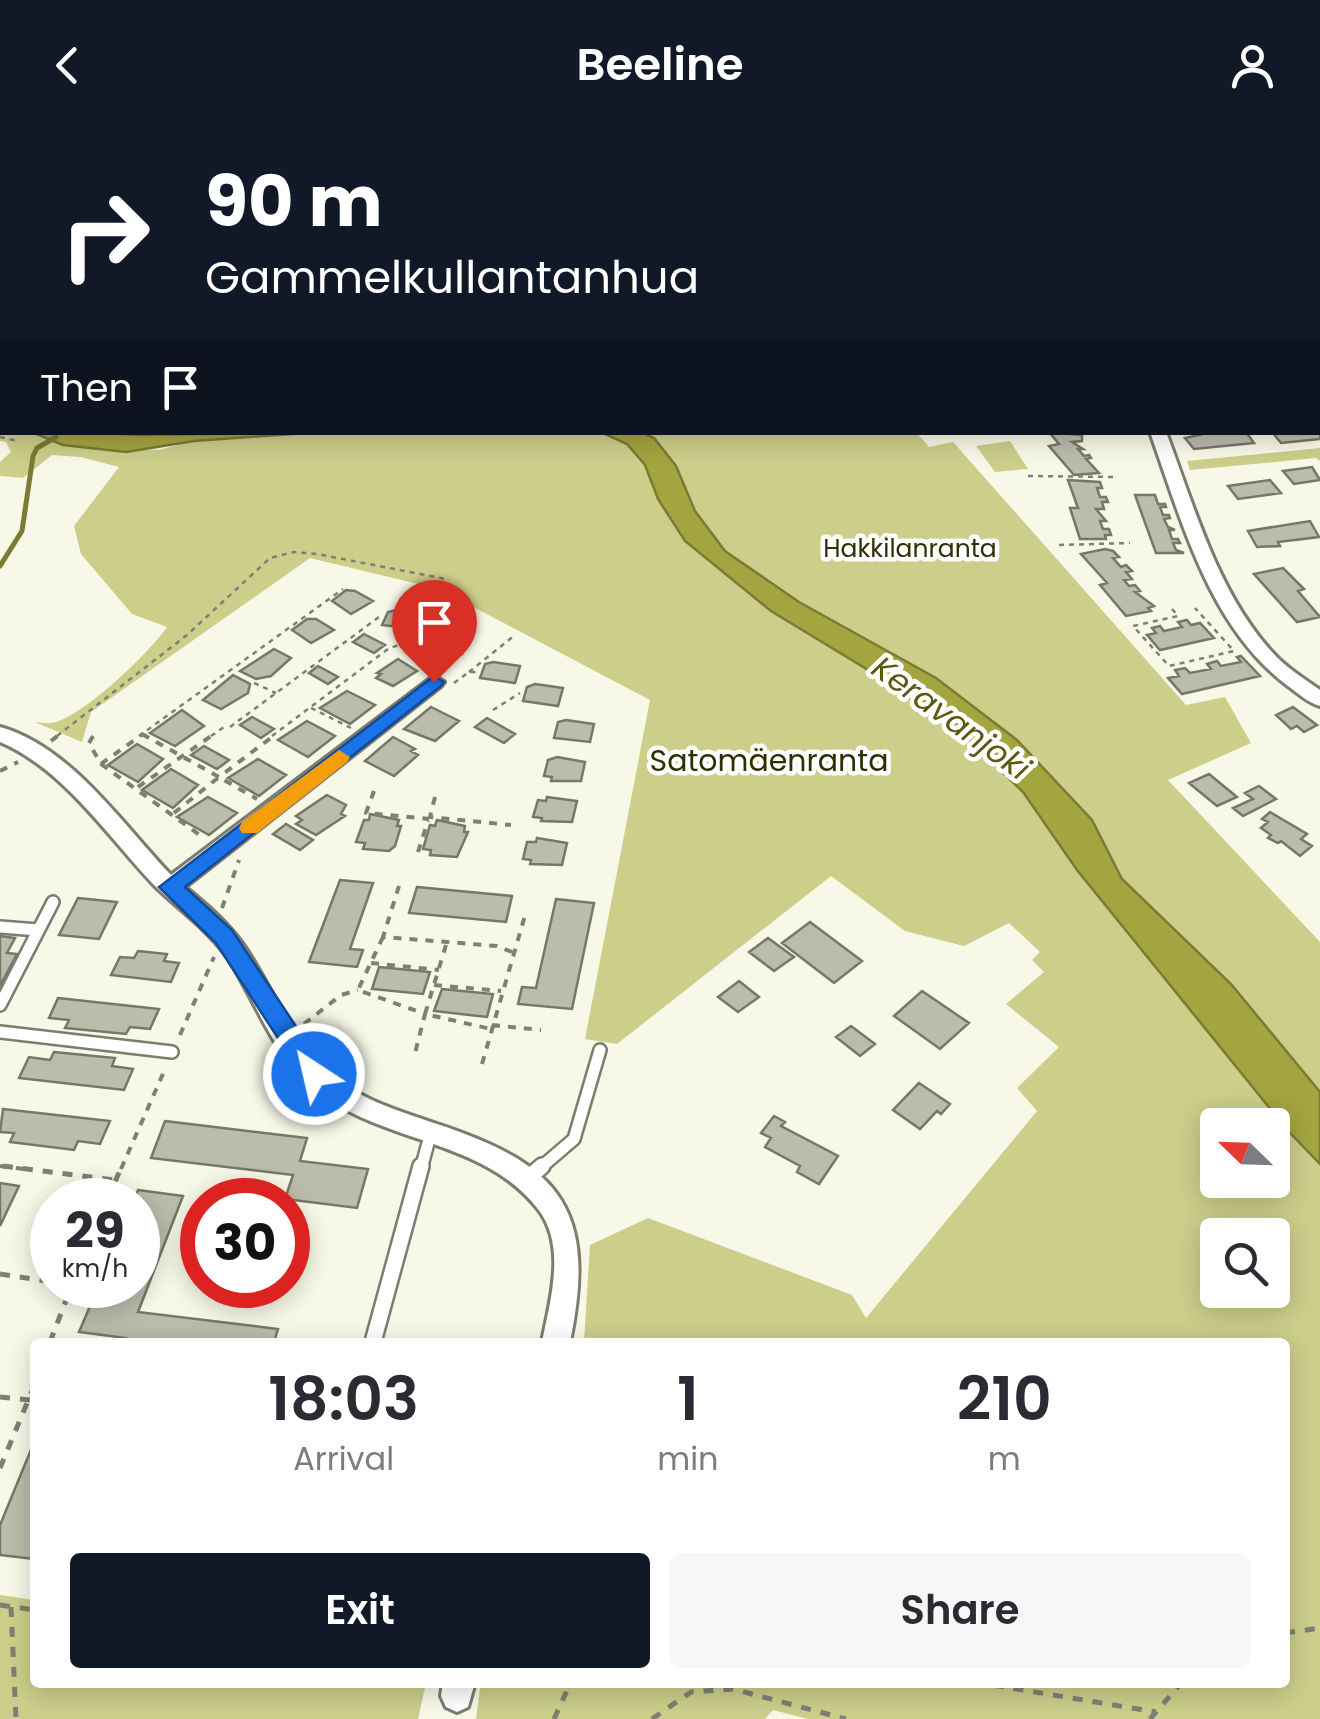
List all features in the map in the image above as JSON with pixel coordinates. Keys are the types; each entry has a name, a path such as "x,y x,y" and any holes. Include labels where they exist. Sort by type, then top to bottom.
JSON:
{"street":[{"path":"1159,435 1219,582 1254,643 1268,660 1320,700"},
{"path":"170,887 366,736 441,685"},
{"path":"0,734 14,738 52,764 170,887 224,936 314,1074 359,1108 490,1154 527,1179 549,1202 568,1242 567,1287 557,1338"}],"lane":[{"path":"0,1005 53,902"},
{"path":"0,927 38,930"},
{"path":"0,1032 172,1052"},
{"path":"527,1179 574,1139 600,1050"},
{"path":"374,1338 431,1132"}],"path":[{"path":"0,437 18,441"},
{"path":"1028,476 1116,477"},
{"path":"1059,545 1130,542"},
{"path":"51,740 187,635 270,558 294,552 318,554 446,579"},
{"path":"101,764 344,589"},
{"path":"1172,609 1178,616 1133,626 1168,666 1234,651 1195,608"},
{"path":"138,787 380,617"},
{"path":"441,685 468,672 516,635"},
{"path":"173,814 388,648 401,644 425,646"},
{"path":"468,672 480,672"},
{"path":"254,683 276,693"},
{"path":"493,710 520,693"},
{"path":"310,708 366,736"},
{"path":"142,734 274,809"},
{"path":"93,736 89,743 101,764 138,787 140,793 173,814 177,822 222,848"},
{"path":"0,770 21,761"},
{"path":"374,791 366,813 511,824"},
{"path":"418,852 436,797"},
{"path":"213,926 251,826"},
{"path":"358,990 383,937 399,886"},
{"path":"482,1064 526,912"},
{"path":"383,937 497,946 512,952"},
{"path":"414,1056 446,944"},
{"path":"371,963 439,970"},
{"path":"434,985 501,991"},
{"path":"286,1034 315,1018 342,995 358,990 425,1014 492,1027 541,1030"},
{"path":"0,1166 99,1178"},
{"path":"0,1274 30,1279"},
{"path":"52,1338 63,1308"},
{"path":"0,1397 30,1400 0,1468"},
{"path":"0,1605 30,1609"},
{"path":"12,1607 16,1719"},
{"path":"1290,1632 1320,1628"},
{"path":"554,1719 568,1688"},
{"path":"1010,1688 1156,1712"},
{"path":"1150,1719 1177,1688"},
{"path":"652,1719 691,1692 733,1689 846,1719"}],"green space":[{"name":"Satomäenranta","path":"0,435 39,435 63,445 159,450 194,441 269,435 607,435 627,444 645,465 658,499 723,573 783,619 873,673 966,737 1023,792 1077,870 1270,1108 1200,1108 1200,1198 1290,1198 1290,1133 1320,1164 1320,1719 808,1719 773,1710 765,1719 476,1719 480,1688 1290,1688 1290,1338 584,1338 590,1245 648,1218 852,1295 866,1318 1037,1111 1017,1088 1059,1047 1006,1004 1044,972 1032,960 1040,952 1009,923 964,946 905,931 831,876 617,1044 585,1039 650,700 439,589 310,558 91,712 82,742 35,722 64,719 96,698 167,627 132,614 81,554 74,526 119,467 81,457 52,455 23,478 0,476 0,462 11,452 6,442 0,441"},
{"name":"Hakkilanranta","path":"647,435 919,435 929,447 953,442 1186,705 1225,697 1251,743 1168,780 1320,942 1320,1092 1231,984 1122,879 1092,820 936,678 799,602 725,551 695,511 676,466"},
{"path":"1010,441 1028,469 995,472 976,446"},
{"path":"1320,448 1320,461 1316,458 1190,470 1187,461"},
{"path":"0,1595 30,1599 30,1688 425,1688 418,1719 0,1719"}],"water":[{"path":"39,435 279,435 194,441 126,452 63,445"},
{"name":"Keravanjoki","path":"607,435 654,438 676,466 695,511 725,551 799,602 936,678 1017,740 1092,820 1122,879 1231,984 1320,1092 1320,1164 1290,1133 1290,1108 1270,1108 1077,870 1023,792 966,737 873,673 771,611 685,541 658,499 645,465 627,444"}],"building":[{"path":"1052,435 1082,435 1082,441 1072,442 1083,449 1078,449 1084,456 1089,455 1091,458 1086,459 1099,473 1074,475 1049,446 1059,444"},
{"path":"1248,435 1254,443 1194,449 1185,438"},
{"path":"1274,435 1320,435 1320,439 1281,443"},
{"path":"1312,467 1320,480 1294,484 1283,471"},
{"path":"1068,480 1100,482 1100,497 1106,497 1108,502 1102,502 1104,509 1096,509 1106,521 1100,521 1103,529 1109,529 1111,535 1105,535 1106,539 1080,539 1070,508 1078,508"},
{"path":"1270,480 1281,493 1238,499 1228,486"},
{"path":"1135,495 1155,495 1158,504 1165,504 1166,507 1160,507 1163,515 1170,518 1164,519 1175,530 1169,530 1172,539 1180,543 1173,543 1176,550 1184,553 1156,553"},
{"path":"1310,521 1319,537 1278,542 1280,546 1257,547 1248,531"},
{"path":"1105,549 1119,557 1113,558 1121,567 1126,565 1132,571 1126,572 1132,579 1124,580 1129,586 1135,585 1140,591 1135,592 1154,606 1148,608 1151,611 1126,616 1100,585 1107,583 1081,554"},
{"path":"1283,568 1304,589 1298,591 1320,617 1297,622 1254,574"},
{"path":"346,590 373,601 351,614 332,601"},
{"path":"388,612 422,613 416,629 382,625"},
{"path":"307,619 316,619 334,630 311,643 292,630"},
{"path":"1187,620 1191,625 1200,623 1214,638 1160,650 1147,635 1156,633 1152,628 1160,626 1164,631 1182,627 1178,622"},
{"path":"364,634 385,645 374,653 353,642"},
{"path":"432,636 468,637 462,654 434,653 435,650 428,649"},
{"path":"274,649 291,658 271,676 256,679 240,671"},
{"path":"1241,656 1260,676 1182,694 1168,678 1179,676 1175,670 1185,668 1190,673 1211,669 1207,664 1217,661 1221,666 1241,662 1237,657"},
{"path":"398,659 417,671 393,686 376,678 381,674 377,673"},
{"path":"485,664 520,666 515,683 480,678"},
{"path":"318,666 338,677 328,684 309,673"},
{"path":"233,675 250,684 248,693 221,709 203,700"},
{"path":"535,684 563,688 558,706 523,701 527,687"},
{"path":"347,691 375,705 350,724 320,708"},
{"path":"431,707 459,721 435,741 404,729"},
{"path":"1293,707 1317,725 1304,732 1297,726 1291,729 1276,715"},
{"path":"182,710 204,726 175,746 150,733"},
{"path":"252,717 274,729 261,738 240,725"},
{"path":"487,718 515,734 504,743 475,727"},
{"path":"307,721 335,736 308,757 278,740"},
{"path":"558,722 594,724 590,742 554,738"},
{"path":"393,737 415,749 411,751 418,755 394,776 365,761"},
{"path":"137,744 163,759 138,782 108,765"},
{"path":"204,746 229,760 217,769 191,755"},
{"path":"557,757 585,762 581,781 551,781 552,777 544,776 548,760"},
{"path":"258,759 286,775 259,796 228,778"},
{"path":"171,769 198,785 173,808 142,790"},
{"path":"1209,774 1237,797 1217,806 1189,783"},
{"path":"1259,786 1276,799 1243,816 1233,808 1253,799 1245,793"},
{"path":"327,795 346,805 341,814 345,816 316,835 296,824 302,820 296,816"},
{"path":"208,797 237,813 209,835 177,817"},
{"path":"547,797 577,801 572,822 533,817 538,800 546,801"},
{"path":"1270,812 1307,834 1301,839 1312,846 1300,856 1281,841 1268,838 1271,835 1261,828 1268,822 1262,819"},
{"path":"370,814 399,820 395,846 389,851 363,849 365,843 356,842"},
{"path":"437,820 465,826 464,832 468,832 457,857 430,855 431,850 423,849 430,825 435,826"},
{"path":"286,824 313,840 300,850 273,834"},
{"path":"537,838 567,843 562,865 530,864 531,860 523,859 527,842 536,842"},
{"path":"340,880 373,883 350,949 363,950 357,967 309,962"},
{"path":"417,887 512,896 506,922 409,913"},
{"path":"78,898 117,902 99,939 59,935"},
{"path":"556,899 594,903 572,1009 518,1004 522,987 536,988"},
{"path":"810,922 862,961 834,983 782,943"},
{"path":"0,936 15,938 7,953 17,954 0,986"},
{"path":"768,938 794,957 774,971 749,952"},
{"path":"138,951 167,954 164,961 179,963 171,982 111,975 120,957 134,958"},
{"path":"379,967 430,972 423,994 372,989"},
{"path":"739,981 759,997 738,1012 718,997"},
{"path":"442,989 493,994 487,1017 434,1011"},
{"path":"922,991 969,1023 940,1049 894,1016"},
{"path":"58,998 159,1009 150,1029 130,1027 126,1034 65,1028 69,1020 49,1018"},
{"path":"851,1026 875,1044 860,1056 836,1037"},
{"path":"54,1052 115,1058 112,1066 133,1069 124,1090 19,1078 29,1057 50,1060"},
{"path":"919,1083 950,1104 920,1129 893,1110"},
{"path":"3,1109 110,1121 100,1144 78,1141 74,1150 10,1142 14,1133 0,1132"},
{"path":"774,1116 785,1122 781,1126 838,1156 819,1184 797,1172 800,1166 765,1147 771,1138 761,1133"},
{"path":"165,1121 307,1138 300,1161 368,1169 357,1208 310,1202 310,1178 151,1158"},
{"path":"0,1183 19,1186 0,1226"},
{"path":"160,1193 180,1196 160,1255"},
{"path":"89,1308 140,1308 138,1312 278,1329 275,1338 126,1338 79,1332"},
{"path":"30,1452 30,1558 0,1555 0,1525"}],"waterway":[{"path":"0,566 22,531 33,456 37,448 56,437"}],"slow traffic":[{"path":"249,828 339,757"}],"route":[{"path":"314,1074 224,936 170,887 434,682"}]}
